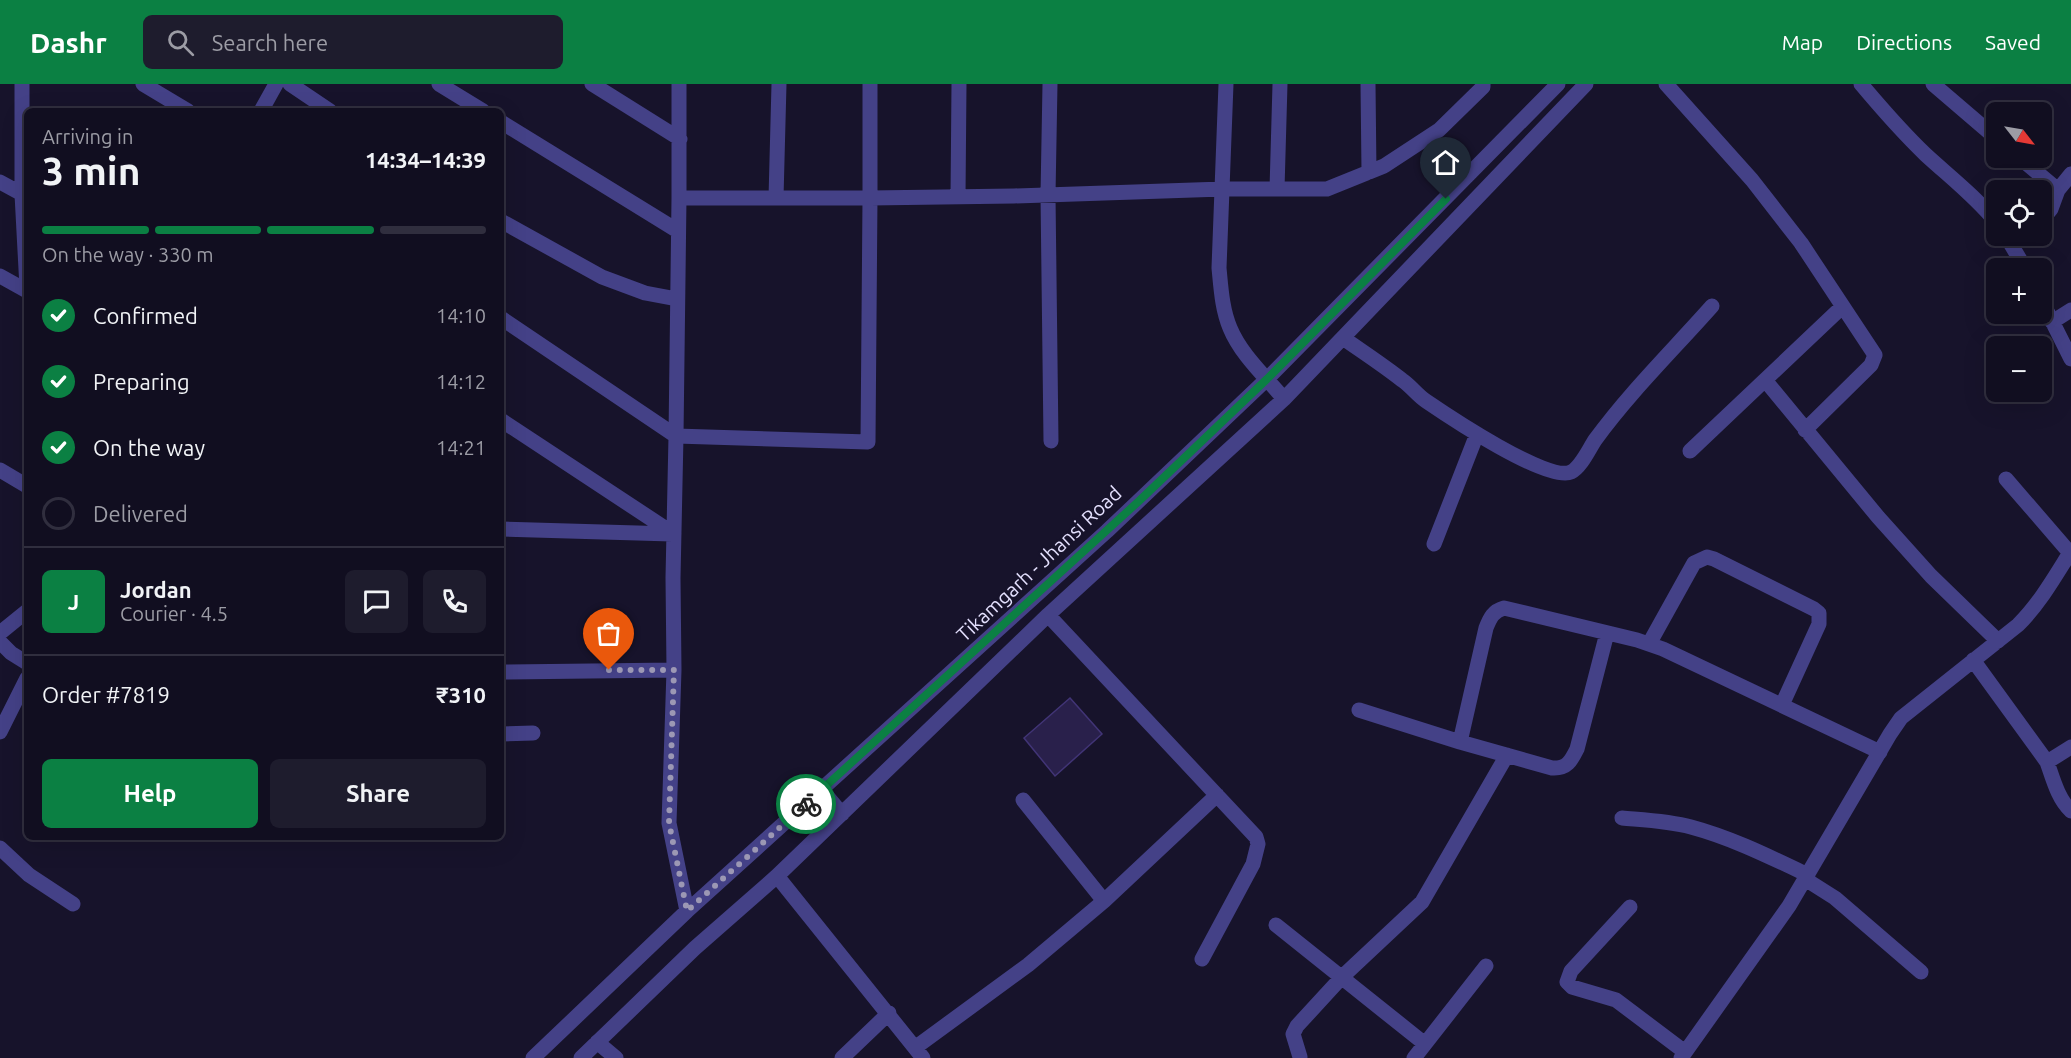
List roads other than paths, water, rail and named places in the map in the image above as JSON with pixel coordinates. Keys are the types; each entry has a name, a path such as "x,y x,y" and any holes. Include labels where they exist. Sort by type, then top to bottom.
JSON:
{"street":[{"path":"22,84 25,108"},
{"path":"143,84 183,108"},
{"path":"263,108 276,84"},
{"path":"290,84 326,108"},
{"path":"439,84 478,108"},
{"path":"592,84 680,139"},
{"path":"679,84 674,670 669,823 687,911"},
{"path":"776,198 779,84"},
{"path":"504,320 676,436 868,442 870,84"},
{"path":"958,197 959,84"},
{"path":"1050,84 1048,195 1051,441"},
{"path":"1226,84 1219,268 1222,297 1230,329 1284,399"},
{"path":"1277,189 1280,84"},
{"path":"1368,84 1369,172"},
{"path":"679,198 958,197 1223,189 1327,189 1384,166 1439,130 1483,87 1483,84"},
{"name":"Tikamgarh - Jhansi Road","path":"533,1058 687,911 1107,531 1267,379 1558,84"},
{"path":"581,1058 695,948 777,876 1048,615 1284,399 1586,84"},
{"path":"1666,84 1752,180 1801,243 1842,307 1874,351 1871,365 1805,430"},
{"path":"1861,84 1896,124 1986,209"},
{"path":"1933,84 1986,129"},
{"path":"504,124 678,231"},
{"path":"2032,168 2058,190"},
{"path":"2052,205 2058,190 2071,174"},
{"path":"0,182 24,191"},
{"path":"504,223 602,277 645,293 678,299"},
{"path":"0,276 24,288"},
{"path":"1343,338 1404,381 1424,400 1477,434 1523,459 1560,473 1572,472 1616,415 1712,306"},
{"path":"1690,451 1842,307"},
{"path":"2071,310 2052,322 2071,359"},
{"path":"1765,380 1931,576 1998,641"},
{"path":"504,422 674,534"},
{"path":"1434,544 1477,434"},
{"path":"0,470 24,484"},
{"path":"1630,907 1571,971 1568,982 1576,989 1616,1000 1683,1055 1789,906 1901,718 2018,625 2034,609 2070,552 2006,479"},
{"path":"504,521 517,530"},
{"path":"504,529 674,534"},
{"path":"1650,644 1694,563 1707,557 1714,559 1819,613 1819,624 1782,705"},
{"path":"1460,742 1486,628 1496,611 1504,608 1650,644 1880,752"},
{"path":"0,633 24,613"},
{"path":"1048,615 1256,837 1258,844 1253,864 1202,959"},
{"path":"1359,710 1460,742 1552,768 1560,768 1572,760 1607,633"},
{"path":"0,642 24,661"},
{"path":"1973,660 2047,762 2058,792 2071,812"},
{"path":"504,672 674,670"},
{"path":"0,732 24,684"},
{"path":"504,734 533,733"},
{"path":"2047,762 2071,747"},
{"path":"1299,1058 1294,1038 1295,1030 1342,977 1422,902 1507,755"},
{"path":"822,790 842,814"},
{"path":"777,876 919,1052 1104,901 1217,795"},
{"path":"1023,800 1104,901"},
{"path":"1622,818 1689,826 1713,834 1807,877 1921,972"},
{"path":"0,848 29,875 73,904"},
{"path":"1276,925 1425,1044"},
{"path":"1414,1058 1486,966"},
{"path":"842,1058 889,1013"},
{"path":"597,1042 616,1058"}]}
